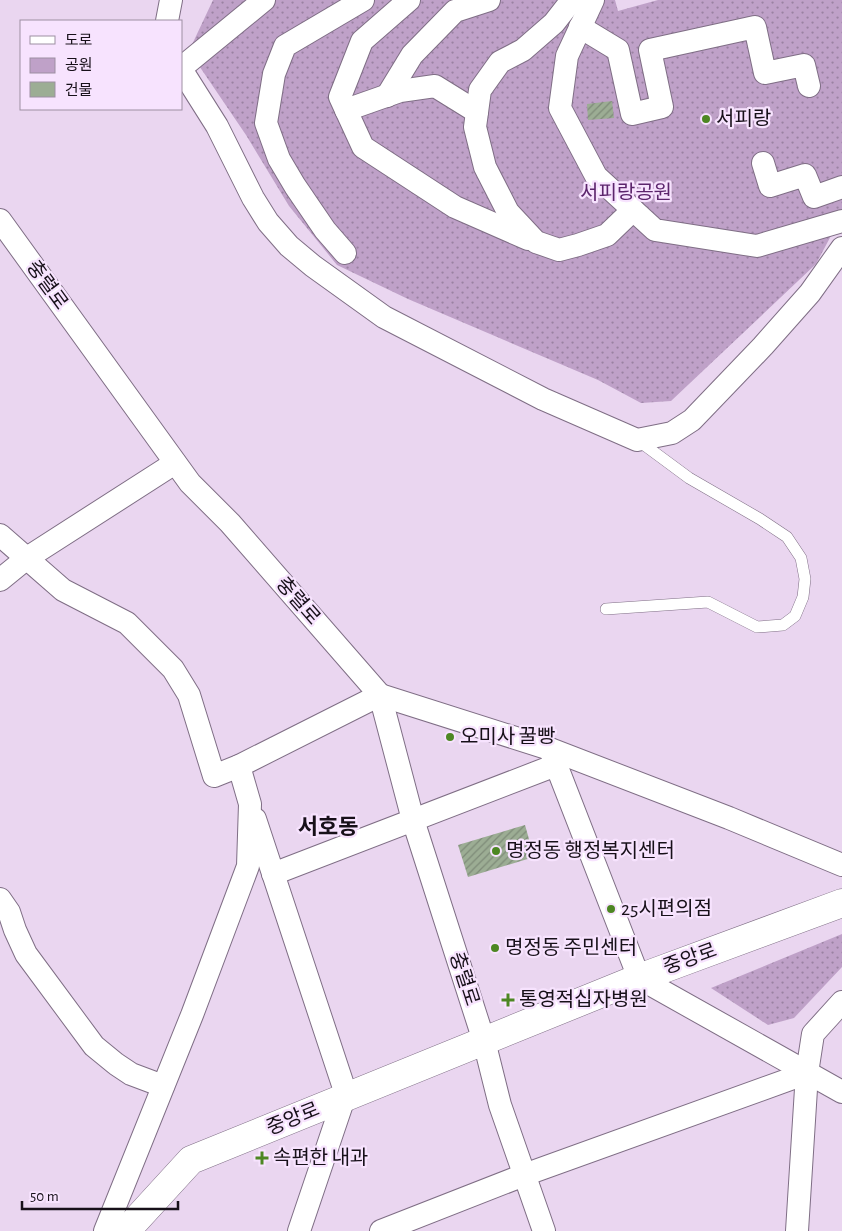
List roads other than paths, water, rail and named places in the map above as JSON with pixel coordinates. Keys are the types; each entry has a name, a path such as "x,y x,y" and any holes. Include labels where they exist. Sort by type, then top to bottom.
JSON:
{"street":[{"path":"167,20 171,0"},
{"path":"182,67 264,0"},
{"path":"345,253 324,230 295,186 279,159 266,122 274,74 285,46 364,0"},
{"path":"409,0 362,41 340,97 363,147 455,207 558,250 607,234 633,210"},
{"path":"387,96 412,55 455,11 489,0"},
{"path":"536,242 508,212 485,167 474,127 480,90 500,62 523,50 554,24 572,0"},
{"path":"593,0 567,56 560,108 596,176 655,230 756,246 842,220"},
{"path":"580,27 618,50 632,114 662,108 650,50 755,27 765,73 804,64 809,86"},
{"path":"182,70 217,126 253,198 268,222 289,246 313,266 384,317 542,399 638,440 672,433 692,420 763,346 810,293 842,248"},
{"path":"346,110 400,91 435,86 477,112"},
{"path":"763,163 770,186 805,175 814,196 842,187"},
{"name":"충렬로","path":"0,220 190,484 230,523 380,695 414,820 484,1041"},
{"path":"0,580 27,558 175,463"},
{"path":"0,535 63,590 127,623 173,670 189,696 214,776 239,766 380,695 729,818 842,865"},
{"path":"273,874 414,820 553,757"},
{"path":"553,757 639,978 842,1092"},
{"path":"239,766 344,1088 344,1098 299,1231"},
{"path":"104,1231 192,1015 248,866 250,804"},
{"path":"0,900 9,912 26,954 94,1046 131,1074 163,1086"},
{"name":"중앙로","path":"126,1231 191,1160 639,978 842,903"},
{"path":"797,1231 807,1073 813,1034 842,1002"},
{"path":"484,1041 500,1106 544,1231"},
{"path":"381,1231 524,1175 807,1073"}],"lane":[{"path":"606,609 708,602 757,627 783,625 795,616 803,597 805,579 801,558 787,537 689,478 638,440"}],"place":[{"name":"서피랑","path":"706,119"},
{"name":"오미사 꿀빵","path":"450,737"},
{"name":"명정동 행정복지센터","path":"496,851"},
{"name":"25시편의점","path":"611,909"},
{"name":"명정동 주민센터","path":"495,948"},
{"name":"통영적십자병원","path":"508,1000"},
{"name":"속편한 내과","path":"262,1158"}],"district":[{"name":"서호동","path":"328,827"}],"park label":[{"name":"서피랑공원","path":"626,193"}]}
